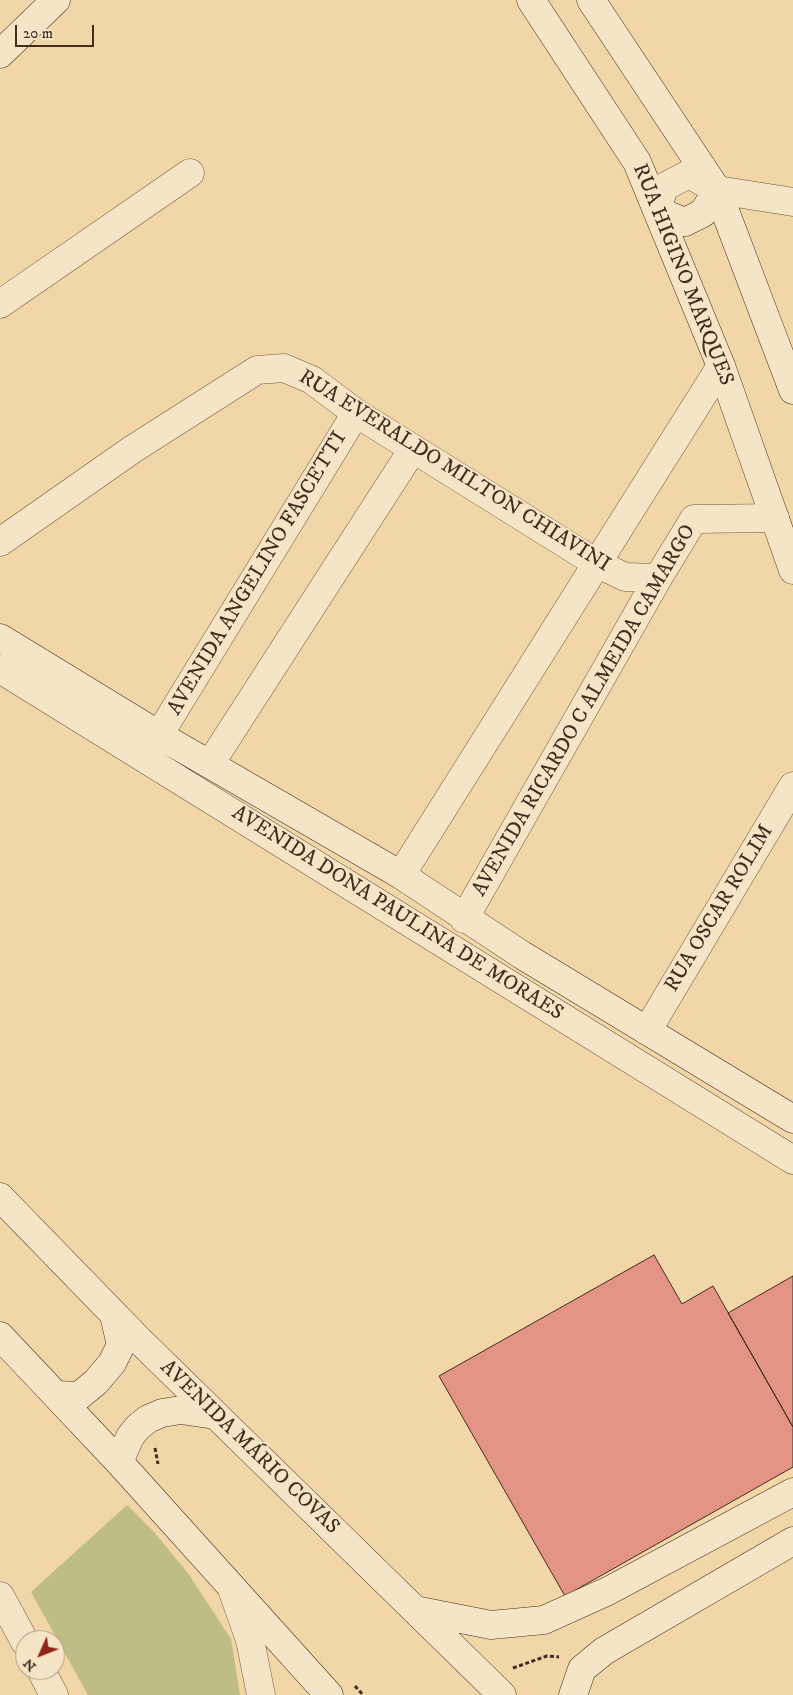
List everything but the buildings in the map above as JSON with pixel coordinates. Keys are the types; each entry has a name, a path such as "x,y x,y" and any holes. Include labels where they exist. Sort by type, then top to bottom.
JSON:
{"main road":[{"path":"0,54 56,0"},
{"name":"RUA HIGINO MARQUES","path":"531,0 637,162 721,366 793,570"},
{"path":"591,0 717,190 793,390"},
{"path":"0,304 190,173"},
{"path":"717,190 703,213 684,222 657,211 664,187 690,174 717,190 793,202"},
{"path":"401,875 721,366"},
{"name":"RUA EVERALDO MILTON CHIAVINI","path":"1,543 133,449 257,370 284,368 312,380 356,413 413,450 598,564 625,578 658,578"},
{"name":"AVENIDA ANGELINO FASCETTI","path":"159,735 356,413"},
{"path":"210,764 413,450"},
{"name":"AVENIDA RICARDO C ALMEIDA CAMARGO","path":"464,919 694,518 775,518"},
{"name":"AVENIDA DONA PAULINA DE MORAES","path":"0,638 159,735 401,875 464,919 793,1120"},
{"name":"AVENIDA DONA PAULINA DE MORAES","path":"0,669 793,1160"},
{"name":"RUA OSCAR ROLIM","path":"647,1031 793,786"},
{"name":"AVENIDA MÁRIO COVAS","path":"0,1197 114,1315 496,1690"},
{"path":"56,1396 79,1396 96,1382 112,1363 121,1345 114,1315"},
{"path":"0,1336 119,1462 329,1695"},
{"path":"119,1462 130,1437 148,1419 162,1413 181,1410 215,1415"},
{"path":"415,1610 491,1625 544,1620 608,1591 793,1492"},
{"path":"573,1695 582,1668 604,1651 793,1541"},
{"path":"232,1589 250,1640 261,1695"},
{"path":"0,1596 18,1630"},
{"path":"46,1680 54,1695"}],"path":[{"path":"496,1690 510,1669 547,1656 592,1661"}],"green space":[{"path":"127,1505 154,1532 188,1573 231,1639 240,1695 88,1695 65,1653 65,1630 52,1630 31,1592"}]}
